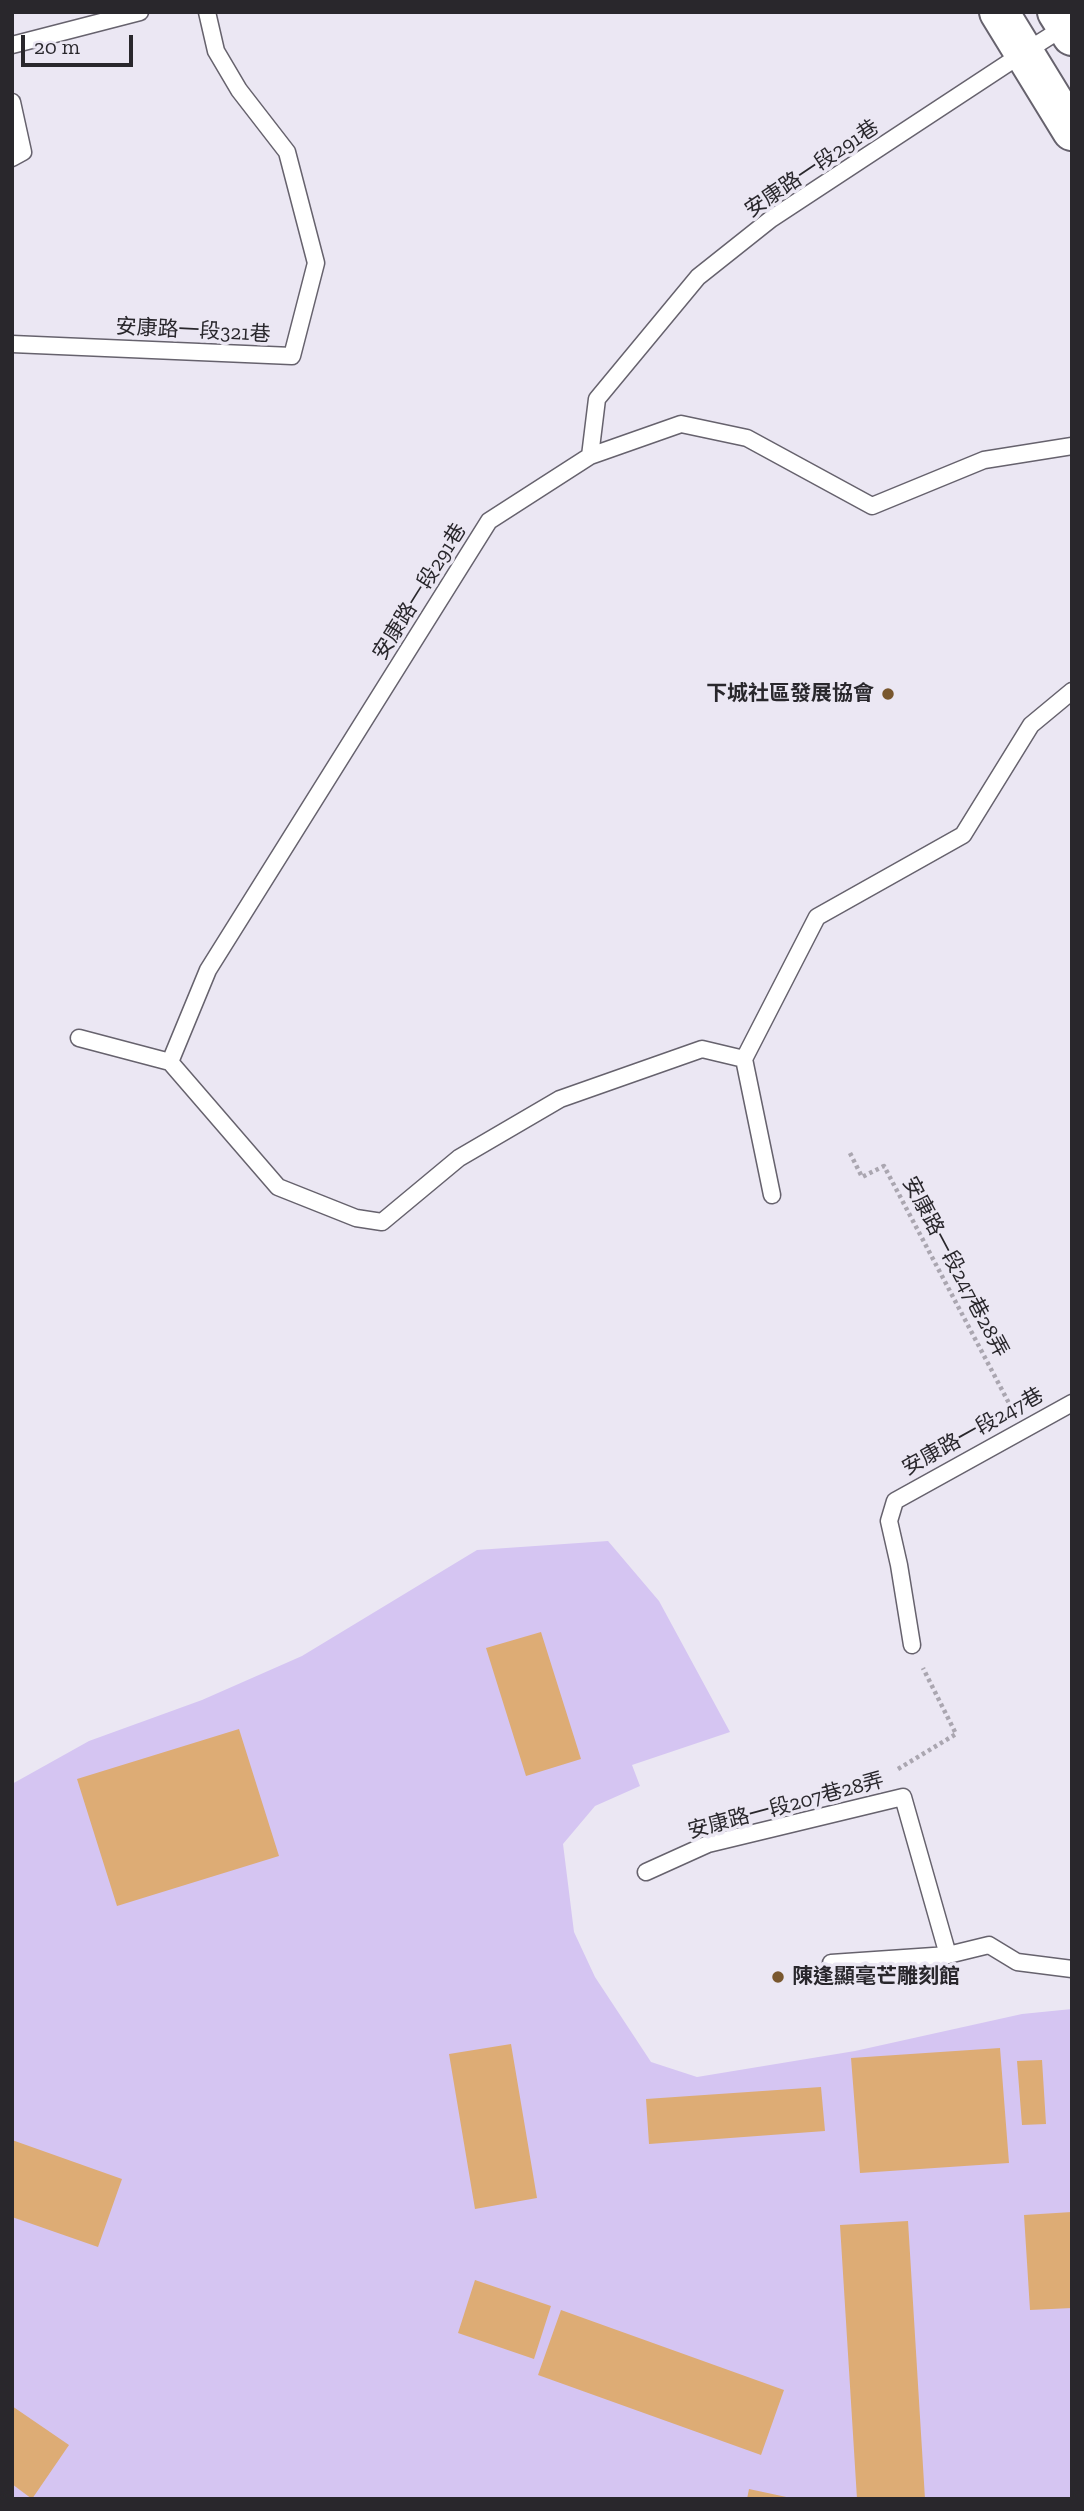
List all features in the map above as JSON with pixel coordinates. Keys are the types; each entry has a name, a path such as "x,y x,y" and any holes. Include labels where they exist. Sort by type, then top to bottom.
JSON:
{"main road":[{"path":"999,12 1072,131"}],"lane":[{"path":"12,45 140,12"},
{"name":"安康路一段321巷","path":"12,344 292,356 316,263 287,152 263,124 216,51 207,12"},
{"name":"安康路一段291巷","path":"170,1062 208,970 489,521 590,456 597,400 698,277 771,219 1065,25"},
{"path":"12,102 23,152 12,158"},
{"path":"590,456 681,424 747,438 872,506 984,460 1072,446"},
{"path":"772,1195 744,1059 817,917 963,835 1031,725 1072,691"},
{"path":"79,1038 170,1062 278,1187 356,1218 382,1222 459,1158 560,1099 702,1049 744,1059"},
{"name":"安康路一段247巷","path":"912,1646 900,1565 889,1521 895,1500 1072,1403"},
{"name":"安康路一段207巷28弄","path":"646,1872 708,1844 903,1797 948,1955"},
{"path":"831,1963 948,1955 989,1945 1017,1962 1072,1969"}],"path":[{"name":"安康路一段247巷28弄","path":"850,1153 862,1177 884,1166 1023,1428"},
{"path":"903,1797 895,1771 956,1734 912,1646"}],"shaded area":[{"path":"608,1541 659,1601 730,1732 632,1765 640,1786 595,1806 563,1844 574,1932 595,1977 651,2062 697,2077 855,2051 1022,2014 1072,2009 1072,2499 12,2499 12,1784 89,1741 202,1700 302,1656 477,1550"}],"building":[{"path":"541,1632 581,1759 526,1776 486,1648"},
{"path":"239,1729 279,1856 117,1906 77,1779"},
{"path":"511,2044 537,2198 475,2209 449,2054"},
{"path":"1000,2048 1009,2163 860,2173 851,2058"},
{"path":"1042,2060 1046,2124 1022,2125 1017,2061"},
{"path":"821,2087 825,2131 649,2144 646,2099"},
{"path":"12,2140 122,2179 98,2247 12,2217"},
{"path":"1072,2212 1072,2308 1030,2310 1024,2215"},
{"path":"908,2221 925,2499 857,2499 840,2225"},
{"path":"475,2280 551,2306 534,2359 458,2333"},
{"path":"561,2310 784,2390 761,2455 538,2375"},
{"path":"12,2406 69,2445 32,2499 12,2484"},
{"path":"749,2489 791,2498 791,2499 747,2499"}],"place":[{"name":"下城社區發展協會","path":"888,694"},
{"name":"陳逢顯毫芒雕刻館","path":"778,1977"}]}
